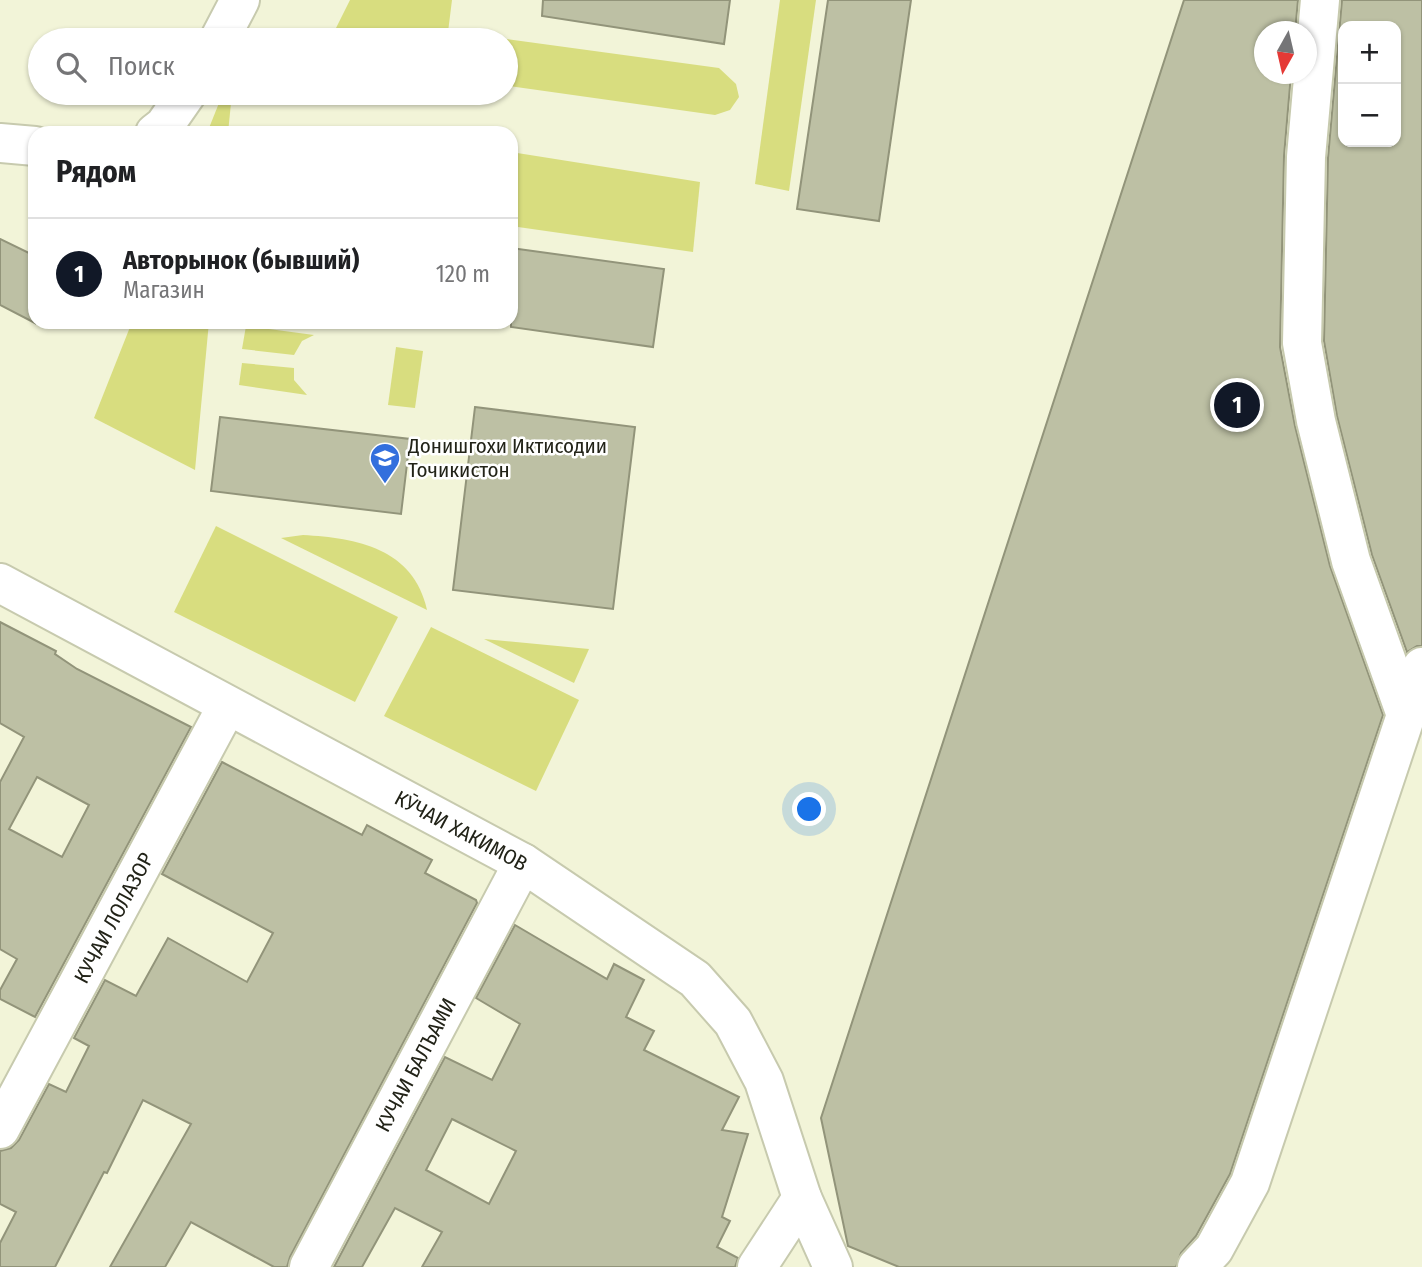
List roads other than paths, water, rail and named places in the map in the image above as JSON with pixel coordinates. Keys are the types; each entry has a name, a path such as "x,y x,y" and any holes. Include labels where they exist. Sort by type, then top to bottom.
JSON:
{"street":[{"path":"225,28 240,0"},
{"path":"1320,0 1306,157 1302,343 1316,421 1351,561 1406,715"},
{"path":"164,126 179,105"},
{"path":"0,143 28,145"},
{"name":"КӮЧАИ ХАКИМОВ","path":"0,583 523,863 695,979 733,1022 764,1081 802,1198 833,1267"},
{"path":"1196,1267 1214,1249 1250,1183 1422,667"},
{"name":"КУЧАИ ЛОЛАЗОР","path":"0,1129 228,706"},
{"name":"КУЧАИ БАЛЪАМИ","path":"309,1267 523,863"},
{"path":"757,1267 802,1198"}],"place":[{"name":"Авторынок (бывший)","path":"1237,405"},
{"name":"Донишгохи Иктисодии Точикистон","path":"385,485"}]}
